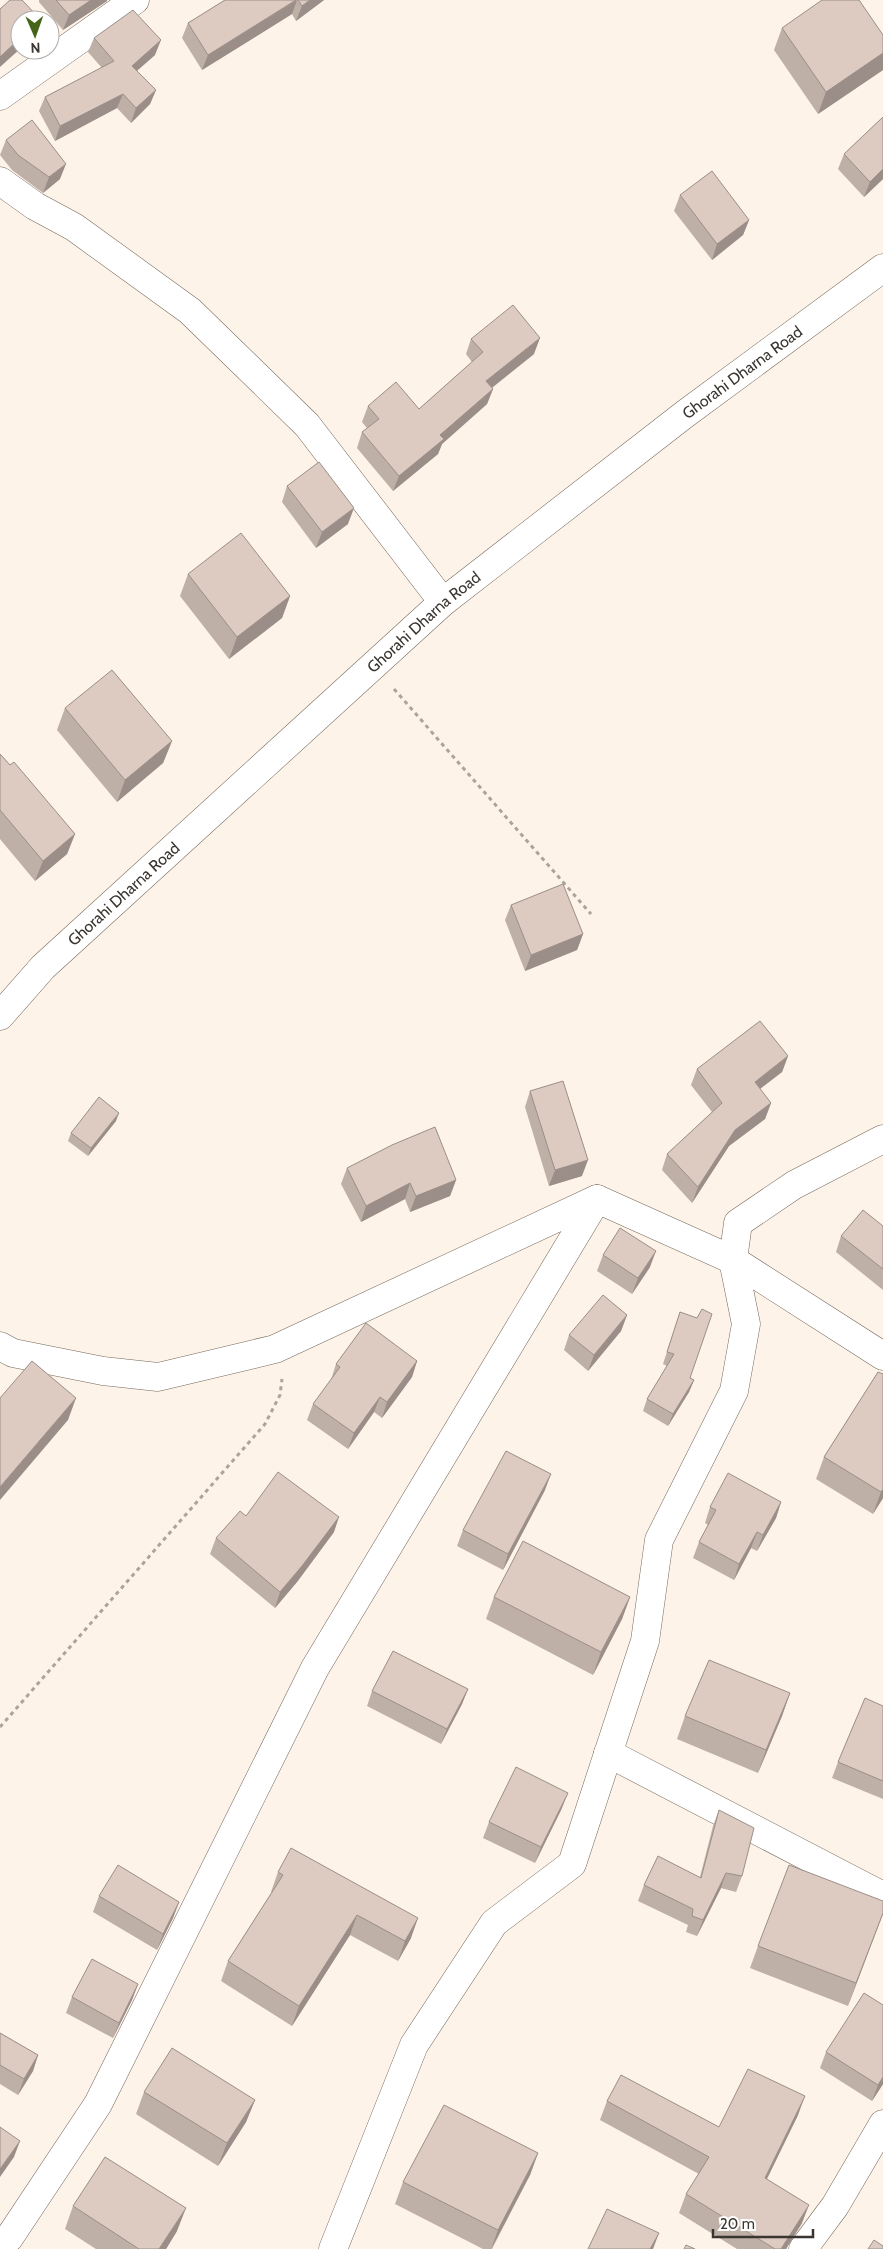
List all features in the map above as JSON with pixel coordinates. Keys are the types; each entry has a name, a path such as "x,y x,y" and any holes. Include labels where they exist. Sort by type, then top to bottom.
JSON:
{"street":[{"path":"0,96 135,0"},
{"path":"0,181 35,206 74,226 190,311 307,425 443,602"},
{"name":"Ghorahi Dharna Road","path":"0,1016 43,967 443,602 684,414 883,268"},
{"path":"333,2249 414,2045 494,1923 572,1864 645,1641 659,1540 734,1391 746,1324 733,1260 738,1223 794,1185 883,1139"},
{"path":"8,2241 98,2104 315,1668 597,1199"},
{"path":"0,1346 13,1353 103,1371 158,1377 275,1349 597,1199 733,1260 883,1356"},
{"path":"608,1753 883,1896"},
{"path":"803,2249 835,2206 883,2124"}],"path":[{"path":"373,666 591,914"},
{"path":"0,1727 265,1424 280,1395 283,1374 275,1349"}],"building":[{"path":"10,0 22,0 31,10 10,10 10,48 0,57 0,9"},
{"path":"56,0 91,0 69,15"},
{"path":"225,0 296,0 208,55 188,23"},
{"path":"298,0 310,0 302,6"},
{"path":"822,0 859,0 883,35 883,53 826,92 782,28"},
{"path":"133,10 161,40 132,66 156,90 136,108 123,94 60,126 45,97 114,61 94,38"},
{"path":"883,117 883,169 870,182 844,154"},
{"path":"32,120 66,164 49,177 18,155 6,140"},
{"path":"712,171 749,220 717,244 680,195"},
{"path":"513,305 540,338 486,381 493,389 440,435 444,439 399,476 362,432 379,419 368,406 396,382 419,409 483,352 471,339"},
{"path":"319,462 354,508 322,532 287,486"},
{"path":"241,533 290,596 237,637 188,574"},
{"path":"112,670 172,741 125,780 65,708"},
{"path":"0,754 10,765 14,762 75,834 43,861 0,810"},
{"path":"563,884 583,934 531,955 511,905"},
{"path":"760,1021 788,1056 755,1082 771,1103 735,1130 698,1187 667,1154 722,1103 697,1069"},
{"path":"563,1081 588,1160 555,1170 530,1091"},
{"path":"99,1097 119,1113 91,1148 71,1133"},
{"path":"435,1127 456,1180 416,1196 410,1183 366,1206 347,1168 392,1145"},
{"path":"863,1210 883,1226 883,1269 841,1236"},
{"path":"620,1228 656,1251 638,1278 603,1255"},
{"path":"603,1295 627,1315 594,1355 569,1335"},
{"path":"702,1309 712,1314 690,1378 694,1380 673,1414 647,1399 674,1354 667,1352 680,1312 697,1318"},
{"path":"366,1323 417,1361 387,1402 380,1397 354,1433 313,1404 340,1367 336,1364"},
{"path":"32,1361 76,1398 0,1487 0,1398"},
{"path":"878,1372 883,1374 883,1489 881,1492 824,1457"},
{"path":"506,1451 551,1474 508,1554 463,1530"},
{"path":"278,1472 339,1517 280,1592 216,1538 240,1511 246,1516"},
{"path":"728,1473 781,1502 763,1535 757,1532 739,1564 699,1542 716,1510 710,1507"},
{"path":"523,1541 630,1597 601,1652 494,1597"},
{"path":"393,1651 468,1689 447,1729 372,1691"},
{"path":"709,1660 790,1693 766,1750 685,1716"},
{"path":"865,1698 883,1706 883,1781 838,1762"},
{"path":"516,1767 568,1793 541,1847 489,1822"},
{"path":"719,1810 754,1828 742,1876 726,1873 703,1920 692,1916 693,1909 644,1885 658,1856 701,1878"},
{"path":"291,1848 418,1918 405,1941 357,1915 299,2006 228,1961 283,1875 278,1872"},
{"path":"118,1865 179,1902 163,1934 99,1896"},
{"path":"789,1865 883,1901 883,1913 856,1983 758,1946"},
{"path":"92,1959 138,1984 119,2023 72,1997"},
{"path":"864,1993 883,2005 883,2077 878,2085 826,2052"},
{"path":"0,2033 38,2055 24,2079 0,2065"},
{"path":"172,2048 255,2100 227,2143 144,2092"},
{"path":"748,2069 805,2096 765,2178 809,2205 781,2249 775,2249 686,2194 709,2157 607,2101 621,2075 719,2127"},
{"path":"444,2105 538,2153 498,2230 403,2182"},
{"path":"0,2127 20,2141 0,2169"},
{"path":"105,2157 186,2208 159,2249 139,2249 73,2206"},
{"path":"607,2209 659,2233 650,2249 588,2249"},
{"path":"874,2240 883,2246 883,2249 868,2249"},
{"path":"686,2245 695,2249 684,2249"}]}
